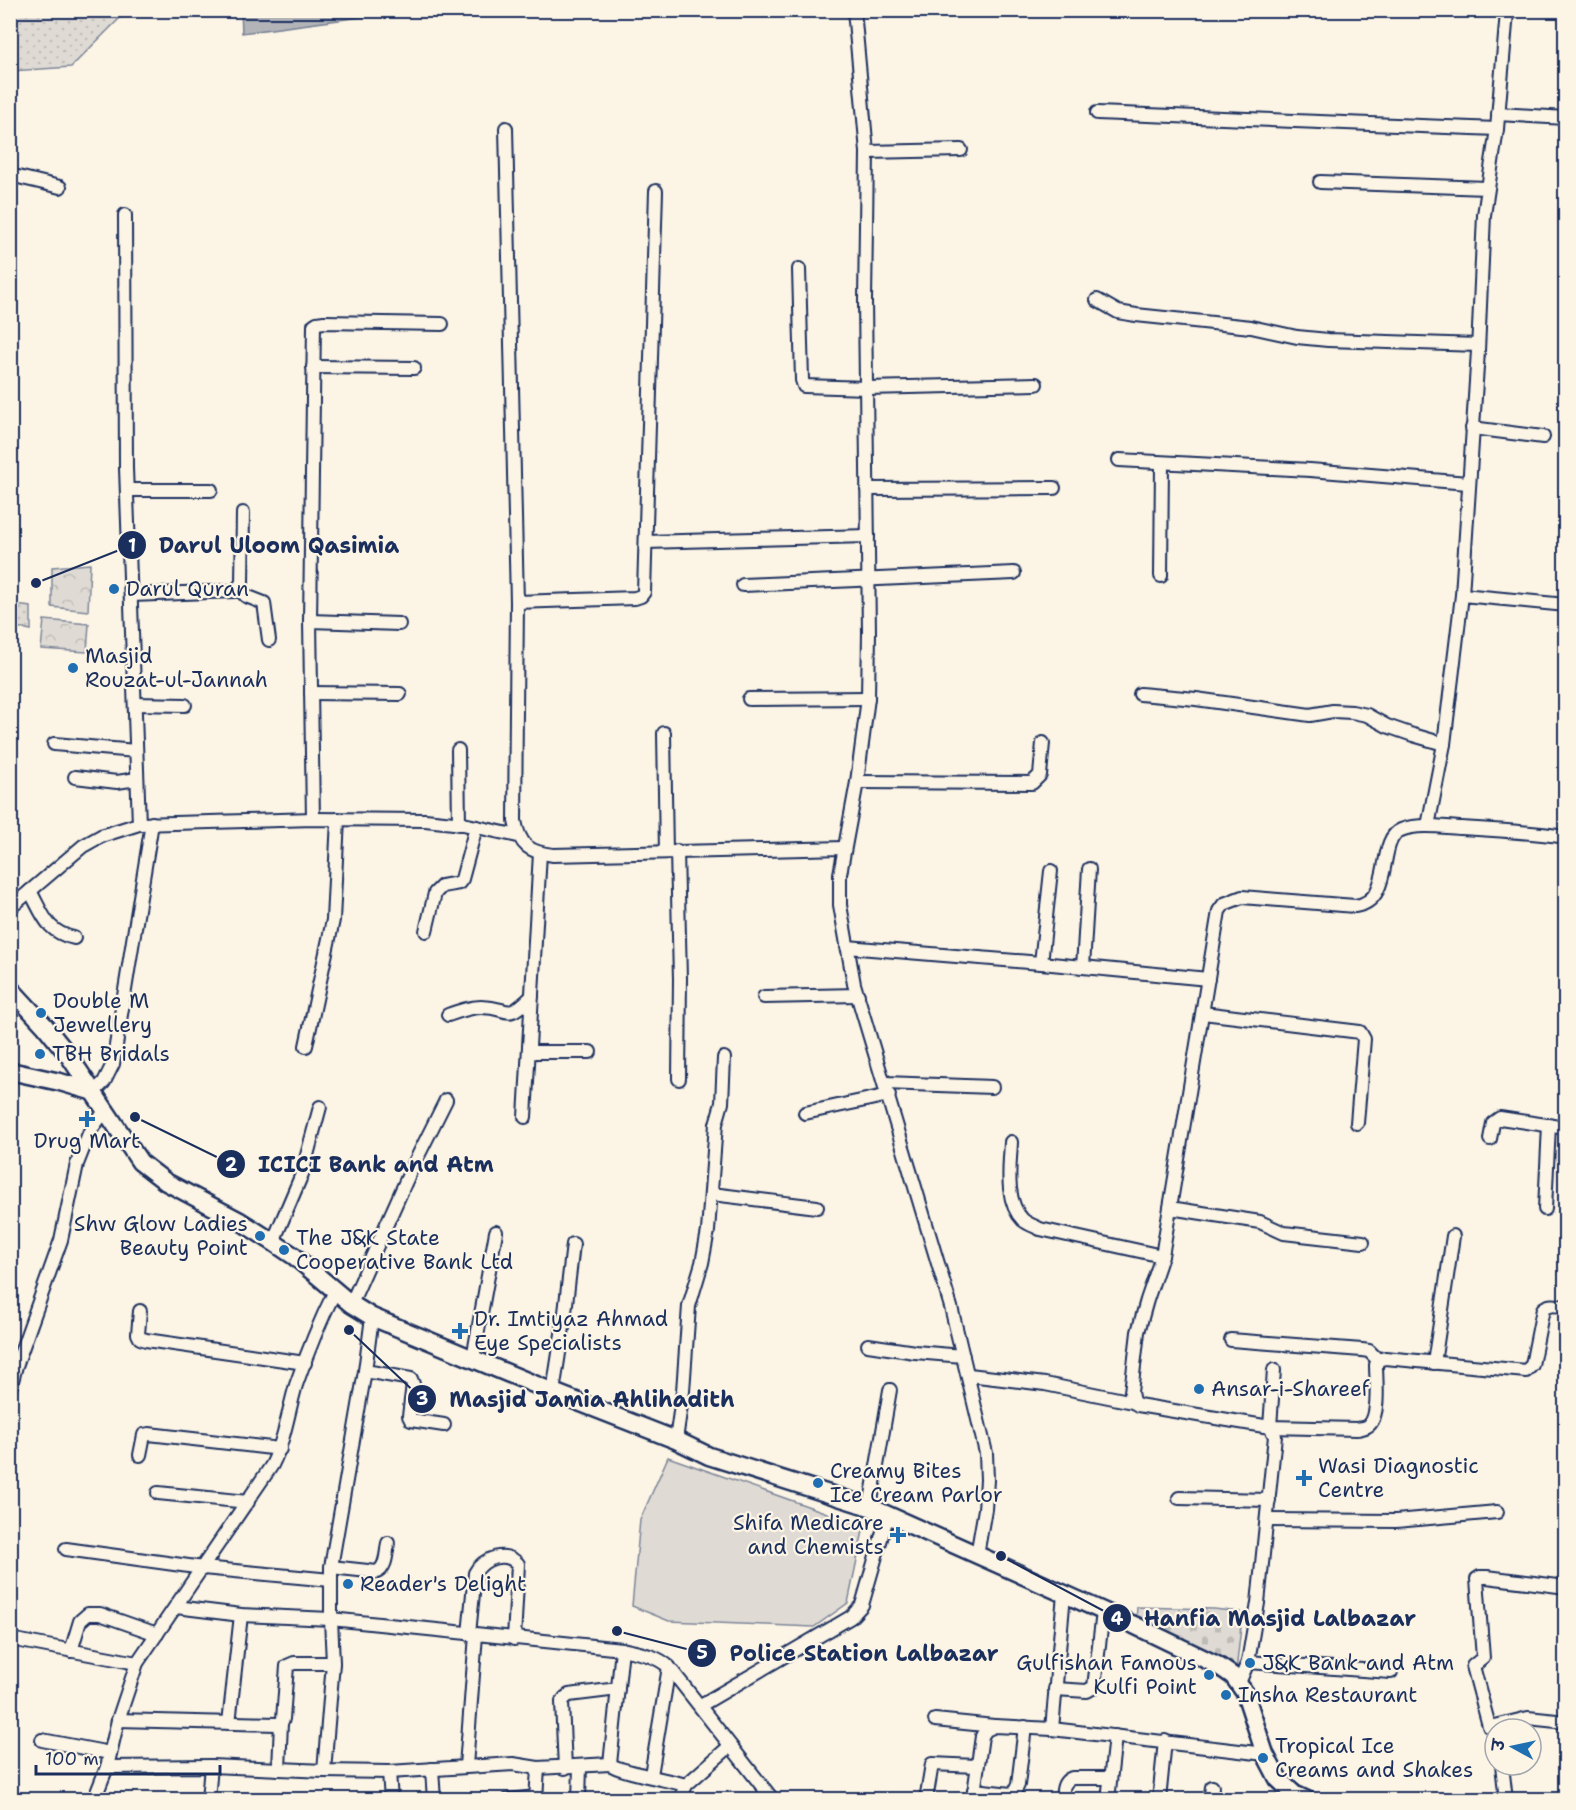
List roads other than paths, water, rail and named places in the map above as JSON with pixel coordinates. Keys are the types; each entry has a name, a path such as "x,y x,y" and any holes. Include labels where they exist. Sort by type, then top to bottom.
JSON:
{"main road":[{"path":"10,988 45,1026 94,1092 134,1154 147,1168 166,1182 240,1221 273,1242 294,1256 351,1304 372,1317 676,1440 709,1456 888,1514 1217,1665 1233,1676 1245,1693 1265,1754 1278,1779 1294,1794 1307,1800"},
{"path":"10,1071 94,1092"}],"street":[{"path":"854,10 867,152 865,301 868,698 857,782 840,874 840,904 858,995 951,1307 986,1453 985,1509 977,1555"},
{"path":"1428,826 1444,744 1462,595 1484,215 1497,129 1507,12"},
{"path":"1097,113 1497,129"},
{"path":"1498,114 1566,118"},
{"path":"506,128 517,602 515,821 518,836 527,847 540,853 553,855 844,848"},
{"path":"867,152 961,150"},
{"path":"10,175 60,187"},
{"path":"1320,182 1487,188"},
{"path":"517,602 635,598 641,596 644,588 656,191"},
{"path":"125,215 127,490 139,824"},
{"path":"799,269 804,386 867,388 1036,384"},
{"path":"1097,300 1118,312 1251,327 1297,337 1478,345"},
{"path":"313,819 310,621 313,330 317,322 442,324"},
{"path":"313,367 414,368"},
{"path":"1472,428 1543,436"},
{"path":"1119,460 1310,470 1468,483"},
{"path":"1161,576 1162,463"},
{"path":"867,489 1054,489"},
{"path":"127,490 212,490"},
{"path":"132,595 239,589 242,583 243,513"},
{"path":"646,542 867,536"},
{"path":"743,585 1014,573"},
{"path":"239,589 246,596 264,603 269,640"},
{"path":"1462,595 1566,605"},
{"path":"310,621 399,624"},
{"path":"311,693 400,694"},
{"path":"1140,694 1196,699 1310,715 1333,711 1352,712 1367,715 1404,732 1444,744"},
{"path":"748,699 868,698"},
{"path":"135,704 185,705"},
{"path":"664,733 680,979 679,1078"},
{"path":"857,782 1032,783 1040,775 1043,743"},
{"path":"54,744 136,751"},
{"path":"458,750 459,824"},
{"path":"75,777 117,782 137,779"},
{"path":"10,908 83,846 102,836 139,824 313,819 425,820 459,824 518,836"},
{"path":"306,1046 333,920 338,819"},
{"path":"94,1092 105,1082 113,1064 152,823"},
{"path":"1133,1402 1131,1392 1138,1332 1162,1256 1219,911 1224,904 1242,897 1366,905 1372,899 1384,873 1390,842 1401,830 1428,826 1525,831 1566,837"},
{"path":"426,931 435,893 442,886 459,883 462,879 476,827"},
{"path":"525,1118 540,853"},
{"path":"1083,967 1089,869"},
{"path":"1041,963 1051,871"},
{"path":"30,891 52,930 60,935 74,938"},
{"path":"847,947 1208,979"},
{"path":"764,997 858,995"},
{"path":"448,1015 468,1008 482,1007 511,1012 518,1010 532,996"},
{"path":"1203,1013 1354,1031 1363,1035 1357,1124"},
{"path":"529,1052 590,1052"},
{"path":"676,1440 683,1391 689,1306 705,1247 712,1194 716,1124 722,1103 724,1059"},
{"path":"805,1113 887,1089 992,1087"},
{"path":"351,1304 410,1172 446,1100"},
{"path":"273,1242 307,1161 320,1107"},
{"path":"10,1389 61,1240 77,1164 90,1131 105,1111"},
{"path":"1490,1139 1493,1123 1500,1118 1566,1128"},
{"path":"1545,1209 1549,1125"},
{"path":"1011,1142 1012,1198 1019,1215 1025,1222 1040,1229 1162,1256"},
{"path":"712,1194 817,1207"},
{"path":"1170,1208 1260,1222 1284,1233 1363,1242"},
{"path":"473,1358 496,1232"},
{"path":"1434,1363 1453,1236"},
{"path":"553,1392 573,1244"},
{"path":"94,1800 107,1767 118,1720 137,1663 248,1502 280,1449 297,1384 322,1317 335,1291"},
{"path":"1378,1360 1385,1358 1526,1371 1532,1365 1543,1309 1548,1305 1566,1307"},
{"path":"140,1311 138,1334 140,1338 146,1340 305,1363"},
{"path":"324,1771 333,1663 332,1567 372,1317"},
{"path":"1231,1340 1362,1350 1369,1351 1378,1360"},
{"path":"868,1345 963,1356"},
{"path":"969,1375 1045,1384 1133,1402 1138,1405 1270,1427 1357,1429 1368,1426 1374,1416 1378,1360"},
{"path":"1239,1683 1248,1662 1258,1603 1275,1436 1270,1427 1274,1370"},
{"path":"365,1371 411,1379 413,1384 409,1416 411,1420 444,1425"},
{"path":"870,1507 890,1390"},
{"path":"140,1455 144,1435 149,1434 280,1449"},
{"path":"158,1493 248,1502"},
{"path":"1179,1498 1269,1500"},
{"path":"1267,1520 1396,1521 1497,1512"},
{"path":"701,1705 851,1617 861,1605 888,1514"},
{"path":"332,1567 377,1572 384,1567 388,1543"},
{"path":"66,1549 203,1568 331,1580"},
{"path":"466,1766 475,1573 478,1567 489,1560 504,1557 513,1559 518,1564 514,1639"},
{"path":"1487,1717 1473,1666 1484,1658 1477,1579 1487,1577 1566,1587"},
{"path":"1052,1729 1064,1594"},
{"path":"176,1607 241,1615 331,1619 622,1649 650,1655 662,1660 669,1667 701,1705 773,1800"},
{"path":"1055,1689 1088,1690 1094,1687 1103,1611"},
{"path":"71,1651 80,1621 88,1614 100,1614 157,1634"},
{"path":"229,1723 241,1615"},
{"path":"10,1639 137,1663"},
{"path":"610,1764 622,1649"},
{"path":"1248,1662 1391,1672"},
{"path":"279,1769 287,1666 294,1663 333,1663"},
{"path":"651,1775 669,1667"},
{"path":"565,1767 562,1702 564,1698 569,1695 618,1689"},
{"path":"118,1720 281,1723"},
{"path":"935,1720 1052,1729 1265,1754"},
{"path":"1543,1720 1566,1722"},
{"path":"995,1726 986,1730 982,1736 976,1766 974,1795 1006,1794 1015,1791 1018,1785 1025,1727"},
{"path":"1108,1800 1115,1736"},
{"path":"42,1740 110,1754"},
{"path":"1159,1800 1165,1742"},
{"path":"680,1800 686,1785 730,1746"},
{"path":"107,1767 211,1766 389,1772 513,1764 538,1768 610,1764 619,1770 651,1775 686,1785"},
{"path":"926,1800 932,1764 976,1766"},
{"path":"207,1800 211,1766"},
{"path":"579,1800 580,1767"},
{"path":"508,1800 536,1798 538,1768"},
{"path":"432,1769 434,1800"},
{"path":"389,1772 390,1800"},
{"path":"1503,1777 1506,1800"},
{"path":"1062,1800 1067,1780 1110,1778"}],"place":[{"name":"Darul Uloom Qasimia","path":"36,583"},
{"name":"Darul Quran","path":"114,589"},
{"name":"Masjid Rouzat-ul-Jannah","path":"73,668"},
{"name":"Double M Jewellery","path":"41,1013"},
{"name":"TBH Bridals","path":"40,1054"},
{"name":"ICICI Bank and Atm","path":"135,1117"},
{"name":"Drug Mart","path":"87,1119"},
{"name":"Shw Glow Ladies Beauty Point","path":"260,1236"},
{"name":"The J&K State Cooperative Bank Ltd","path":"284,1250"},
{"name":"Masjid Jamia Ahlihadith","path":"349,1330"},
{"name":"Dr. Imtiyaz Ahmad Eye Specialists","path":"460,1331"},
{"name":"Ansar-i-Shareef","path":"1199,1389"},
{"name":"Wasi Diagnostic Centre","path":"1304,1478"},
{"name":"Creamy Bites Ice Cream Parlor","path":"818,1483"},
{"name":"Shifa Medicare and Chemists","path":"898,1535"},
{"name":"Hanfia Masjid Lalbazar","path":"1001,1556"},
{"name":"Reader's Delight","path":"348,1584"},
{"name":"Police Station Lalbazar","path":"617,1631"},
{"name":"J&K Bank and Atm","path":"1250,1663"},
{"name":"Gulfishan Famous Kulfi Point","path":"1209,1675"},
{"name":"Insha Restaurant","path":"1226,1695"},
{"name":"Tropical Ice Creams and Shakes","path":"1263,1758"}]}
